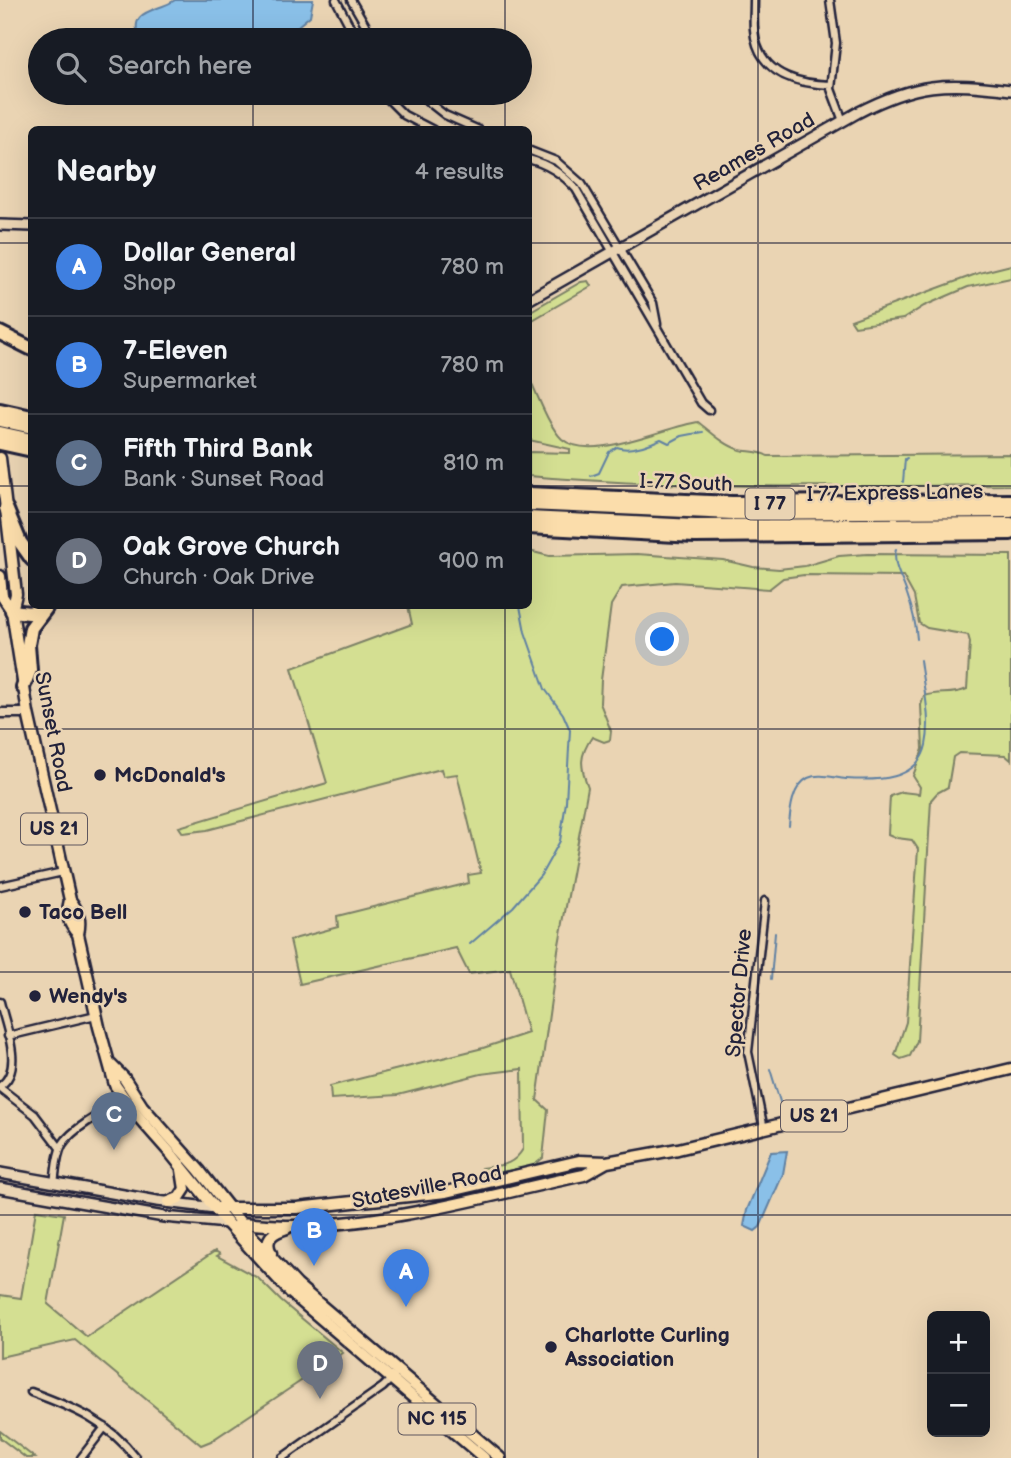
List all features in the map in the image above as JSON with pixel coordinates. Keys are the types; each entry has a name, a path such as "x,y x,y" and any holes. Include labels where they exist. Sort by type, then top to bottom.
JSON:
{"highway":[{"path":"0,333 28,347"},
{"path":"0,410 28,416"},
{"path":"0,419 28,426"},
{"path":"0,433 28,439"},
{"path":"0,443 28,449"},
{"name":"I-77 South","path":"532,494 732,503 1011,501"},
{"name":"I 77 Express Lanes","path":"532,504 732,513 1011,511"},
{"path":"6,508 20,542 28,553"},
{"name":"I 77 Express Lanes","path":"532,518 695,526 1011,524"},
{"name":"I 77","path":"532,527 621,533 774,536 1011,533"},
{"path":"12,611 33,613 44,609"},
{"path":"23,687 30,670 28,645 31,628 48,609"}],"main road":[{"name":"Reames Road","path":"532,298 892,96 926,86 955,84 1011,90"},
{"path":"0,225 28,226"},
{"name":"Sunset Road","path":"0,458 16,594 12,611 23,687 70,900 66,912 69,925 78,934 115,1085 146,1127 227,1223"},
{"name":"Sunset Road","path":"0,576 2,596 12,611"},
{"name":"Sunset Road","path":"111,1065 124,1078 148,1113 231,1209"},
{"name":"Statesville Road","path":"0,1174 215,1208 297,1209 446,1192 579,1161 607,1162 678,1149 1011,1069"},
{"name":"Statesville Road","path":"0,1188 164,1217 292,1226 383,1217 448,1205 584,1175 607,1162"},
{"path":"169,1202 179,1198 185,1189 184,1175 179,1163"},
{"path":"446,1192 448,1205"},
{"name":"NC 115","path":"231,1209 241,1224 297,1285 500,1458"},
{"name":"NC 115","path":"227,1223 290,1292 484,1458"},
{"path":"274,1260 268,1249 269,1238 272,1234 292,1226"}],"street":[{"path":"336,0 351,28"},
{"path":"351,0 367,28"},
{"path":"754,0 754,32 758,47 765,57 790,80 831,85"},
{"path":"830,0 836,43 831,85 833,99 844,121"},
{"path":"394,105 404,115 425,126"},
{"path":"432,105 445,115 470,126"},
{"path":"532,152 556,161 576,177 617,250 645,309 658,326 701,403 709,410"},
{"path":"532,160 552,168 570,182 617,250"},
{"path":"0,713 28,713"},
{"path":"0,886 63,872"},
{"name":"Spector Drive","path":"764,1129 748,1052 765,901"},
{"path":"0,1002 12,1067 10,1075 0,1087 35,1115 60,1149"},
{"path":"8,1036 96,1015"},
{"path":"54,1183 60,1149 64,1142 76,1130 125,1100"},
{"path":"282,1458 399,1371"},
{"path":"31,1392 86,1413 121,1441 136,1458"},
{"path":"81,1458 105,1427"}],"green space":[{"path":"1011,265 1011,278 968,287 924,306 903,319 855,326 851,320 979,273"},
{"path":"588,281 591,286 532,320 532,310 581,282"},
{"path":"532,384 552,427 562,439 574,445 608,445 698,422 734,448 768,456 1011,454 1011,485 709,485 532,476 532,452 570,453 570,449 532,441"},
{"path":"532,552 549,556 637,554 723,560 753,567 779,569 805,566 839,556 867,554 1011,555 1011,760 1005,755 959,753 953,757 948,787 931,800 917,1041 910,1056 901,1059 895,1055 906,1022 918,849 912,840 888,834 890,796 902,792 919,794 920,787 913,776 923,749 921,705 924,696 967,689 970,642 968,635 927,628 919,623 914,596 903,576 804,575 783,578 769,589 675,582 622,587 611,605 600,703 611,731 610,740 604,742 592,737 583,756 582,767 588,787 558,950 537,1100 548,1110 543,1158 533,1166 485,1175 480,1172 481,1168 510,1162 523,1149 522,1069 481,1074 398,1095 331,1099 330,1086 483,1048 528,1033 510,969 469,974 456,948 300,984 290,940 338,927 337,916 469,883 468,875 481,873 457,774 443,776 441,769 207,830 183,833 179,827 327,783 292,668 412,624 409,609 532,609"},
{"path":"36,1210 64,1214 48,1304 87,1337 215,1251 220,1254 217,1256 258,1278 343,1353 201,1445 75,1340 0,1357 0,1295 21,1298"},
{"path":"0,1431 35,1458 26,1458 0,1438"}],"water":[{"path":"175,0 313,0 310,16 296,28 137,28 137,22 146,12"},
{"path":"787,1151 783,1174 760,1227 755,1231 744,1226 747,1210 771,1152"}],"waterway":[{"path":"591,476 599,473 609,452 617,447 633,448 661,439 669,443 682,436 703,432"},
{"path":"903,482 907,458"},
{"path":"896,549 897,567 911,605 917,639"},
{"path":"470,944 513,907 541,875 560,841 566,802 570,730 563,714 545,689 525,632 521,609"},
{"path":"789,826 795,793 808,778 822,776 858,780 882,779 905,772 914,766 921,757 928,735 920,660"},
{"path":"771,979 775,933"},
{"path":"770,1069 781,1105"}],"place":[{"name":"McDonald's","path":"100,775"},
{"name":"Taco Bell","path":"25,912"},
{"name":"Wendy's","path":"35,996"},
{"name":"Fifth Third Bank","path":"114,1150"},
{"name":"7-Eleven","path":"314,1266"},
{"name":"Dollar General","path":"406,1307"},
{"name":"Charlotte Curling Association","path":"551,1347"},
{"name":"Oak Grove Church","path":"320,1399"}]}
